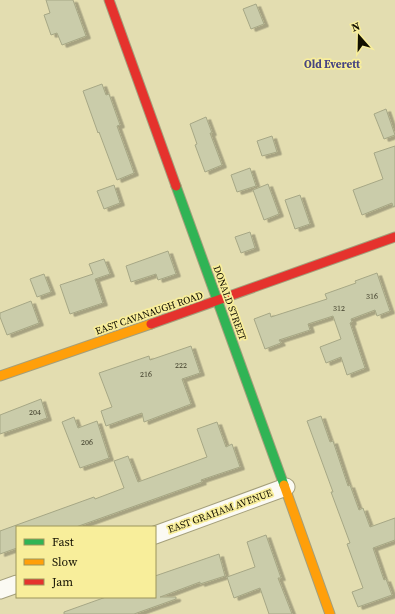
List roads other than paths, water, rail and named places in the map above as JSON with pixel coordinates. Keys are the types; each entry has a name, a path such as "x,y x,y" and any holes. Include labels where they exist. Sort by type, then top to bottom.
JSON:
{"street":[{"name":"DONALD STREET","path":"108,0 286,488 330,614"},
{"name":"EAST CAVANAUGH ROAD","path":"0,376 218,301 395,237"},
{"name":"EAST GRAHAM AVENUE","path":"156,535 286,488"},
{"path":"0,590 16,584"}],"district":[{"name":"Old Everett","path":"332,64"}]}
